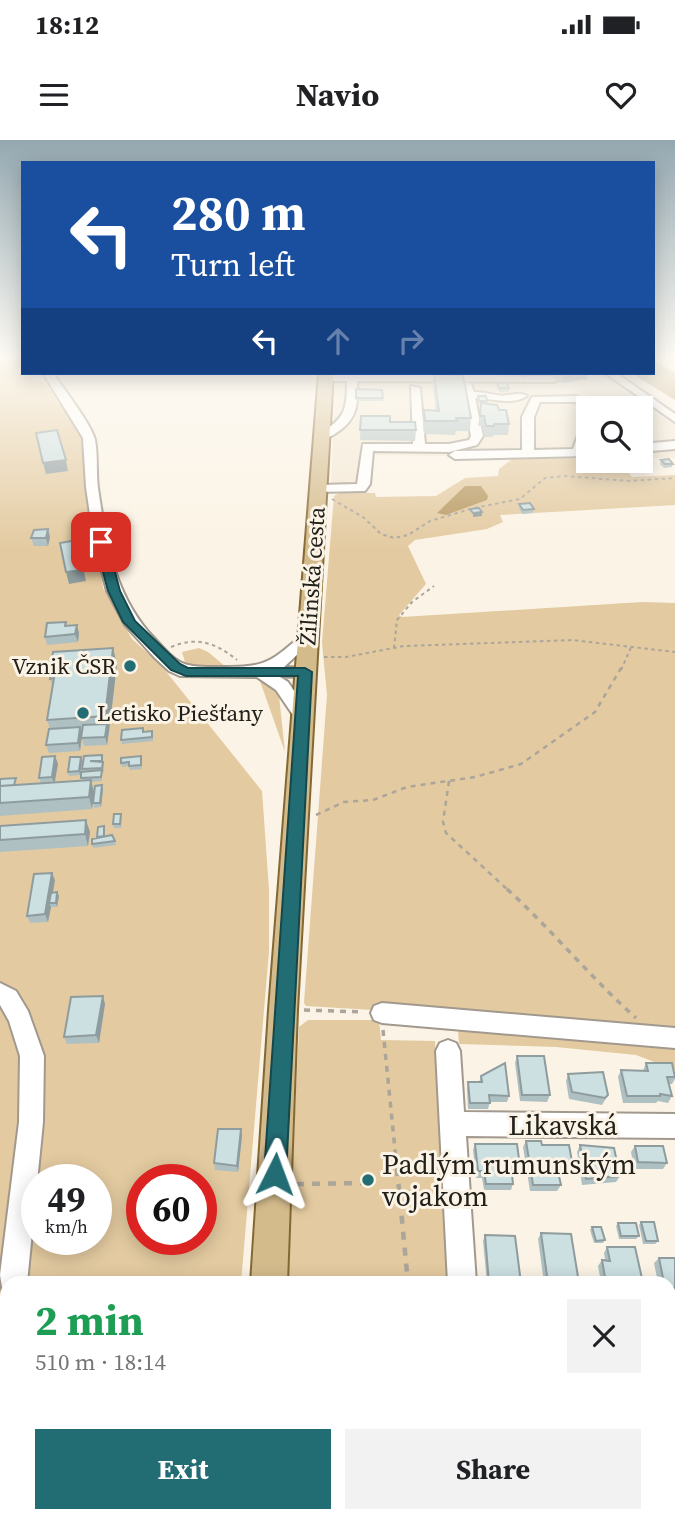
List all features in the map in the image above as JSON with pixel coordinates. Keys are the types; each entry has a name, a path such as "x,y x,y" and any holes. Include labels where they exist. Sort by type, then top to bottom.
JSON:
{"main road":[{"name":"Žilinská cesta","path":"270,1276 283,1010 324,421"}],"street":[{"path":"79,421 89,438 97,520 114,591 130,622 160,654 175,667 186,672 261,672 306,665"},
{"path":"323,436 344,421"},
{"path":"417,421 419,448"},
{"path":"450,448 475,441 473,421"},
{"path":"528,453 530,421"},
{"path":"319,494 361,488 364,484 367,447 380,444 419,448 485,449 489,447 489,438"},
{"path":"653,448 675,446"},
{"path":"366,454 576,452"},
{"path":"261,672 282,686 303,716"},
{"path":"0,993 8,998 20,1018 32,1056 31,1122 14,1276"},
{"path":"382,1013 675,1038"},
{"path":"448,1051 461,1276"},
{"name":"Likavská","path":"452,1124 675,1126"}],"lane":[{"path":"261,672 281,662 308,637"}],"path":[{"path":"319,494 336,500 363,517 381,534 394,538 408,535 430,521 474,508 520,499 545,478 566,476 628,481 675,478"},
{"path":"394,648 397,640 397,620 412,603 434,586"},
{"path":"160,654 189,639 211,642 237,660"},
{"path":"306,665 394,648 572,640 675,652"},
{"path":"297,818 314,816 338,803 373,800 407,787 449,781 522,764 587,719 599,707 632,645"},
{"path":"449,781 443,822 446,832 544,923 600,986 652,1034"},
{"path":"283,1010 382,1013 407,1276"},
{"path":"292,1184 365,1183"}],"shaded area":[{"path":"0,421 73,421 83,436 84,481 88,486 103,588 132,639 160,664 262,791 269,890 269,951 242,1276 0,1276"},
{"path":"334,421 576,421 576,458 374,455 370,486 331,486"},
{"path":"653,421 668,421 675,426 675,458 653,458"},
{"path":"515,457 576,459 576,473 629,473 632,477 675,475 675,505 500,515 503,522 487,529 415,540 408,546 426,584 399,615 402,617 642,602 675,603 675,1070 636,1055 556,1047 459,1044 457,1015 306,1006 304,1003 327,695 322,643 334,496 339,493 375,493 376,497 436,496 465,478 498,476 499,469"},
{"path":"465,486 481,486 488,496 487,500 446,515 437,513"},
{"path":"199,648 226,667 198,667 185,662 182,652"},
{"path":"260,681 276,689 279,696 285,752"},
{"path":"308,1020 379,1020 381,1040 435,1041 450,1276 287,1276 299,1027"}],"building":[{"path":"361,421 390,421 415,422 416,430 360,430"},
{"path":"485,421 508,421 509,424 494,424 486,426"},
{"path":"57,430 66,460 43,463 36,433"},
{"path":"669,459 673,464 665,464 661,460"},
{"path":"530,503 534,509 523,510 519,504"},
{"path":"479,508 482,512 473,513 470,509"},
{"path":"48,529 46,538 31,538 34,530"},
{"path":"77,540 83,570 66,572 60,543"},
{"path":"66,622 65,626 77,625 75,634 45,637 47,623"},
{"name":"Letisko Piešťany","path":"113,648 105,716 47,720 54,678 50,679 53,652"},
{"path":"107,724 105,737 81,738 83,725"},
{"path":"80,727 78,743 46,745 49,729"},
{"path":"143,728 143,732 152,731 152,737 121,740 122,730"},
{"path":"102,755 102,761 90,761 103,762 102,768 82,769 84,756"},
{"path":"55,756 52,777 39,778 42,757"},
{"path":"141,756 141,765 129,766 129,762 121,763 121,758"},
{"path":"70,757 81,757 79,771 68,772"},
{"path":"102,770 101,777 81,778 81,772"},
{"path":"16,778 14,785 0,786 0,779"},
{"path":"91,780 89,797 0,803 0,786"},
{"path":"102,785 100,803 93,803 95,786"},
{"path":"114,814 121,814 120,824 113,824"},
{"path":"86,820 85,834 0,840 0,826"},
{"path":"104,826 104,836 97,837 98,827"},
{"path":"112,835 115,841 92,844 92,839"},
{"path":"52,873 45,914 27,916 34,874"},
{"path":"57,892 56,903 49,903 51,893"},
{"path":"103,996 96,1035 64,1037 71,997"},
{"path":"517,1056 544,1056 550,1095 522,1095"},
{"path":"505,1063 509,1096 489,1095 490,1103 470,1103 468,1082 482,1082 481,1076"},
{"path":"646,1063 672,1063 675,1077 667,1077 672,1096 627,1096 621,1070 648,1071"},
{"path":"603,1072 608,1095 605,1098 572,1092 568,1074"},
{"path":"218,1129 241,1129 237,1166 214,1163"},
{"path":"526,1141 541,1141 542,1145 569,1145 573,1167 557,1167 561,1185 533,1185"},
{"path":"475,1144 517,1144 520,1166 511,1166 513,1184 486,1184 484,1171 478,1171"},
{"path":"580,1145 614,1148 620,1176 586,1179"},
{"path":"635,1146 663,1146 667,1163 638,1162"},
{"path":"641,1222 654,1222 658,1241 646,1241"},
{"path":"618,1223 636,1223 639,1236 621,1236"},
{"path":"592,1227 601,1227 605,1240 596,1241"},
{"path":"541,1233 571,1234 578,1276 547,1276"},
{"path":"485,1235 515,1236 520,1276 488,1276"},
{"path":"607,1247 635,1247 641,1276 605,1276 602,1260 610,1261"},
{"path":"659,1258 675,1258 675,1276 663,1276"}],"place":[{"name":"Vznik ČSR","path":"130,666"},
{"name":"Letisko Piešťany","path":"83,713"},
{"name":"Padlým rumunským vojakom","path":"368,1180"}],"route":[{"path":"101,542 114,591 130,622 175,667 186,672 305,672 275,1174"}]}
